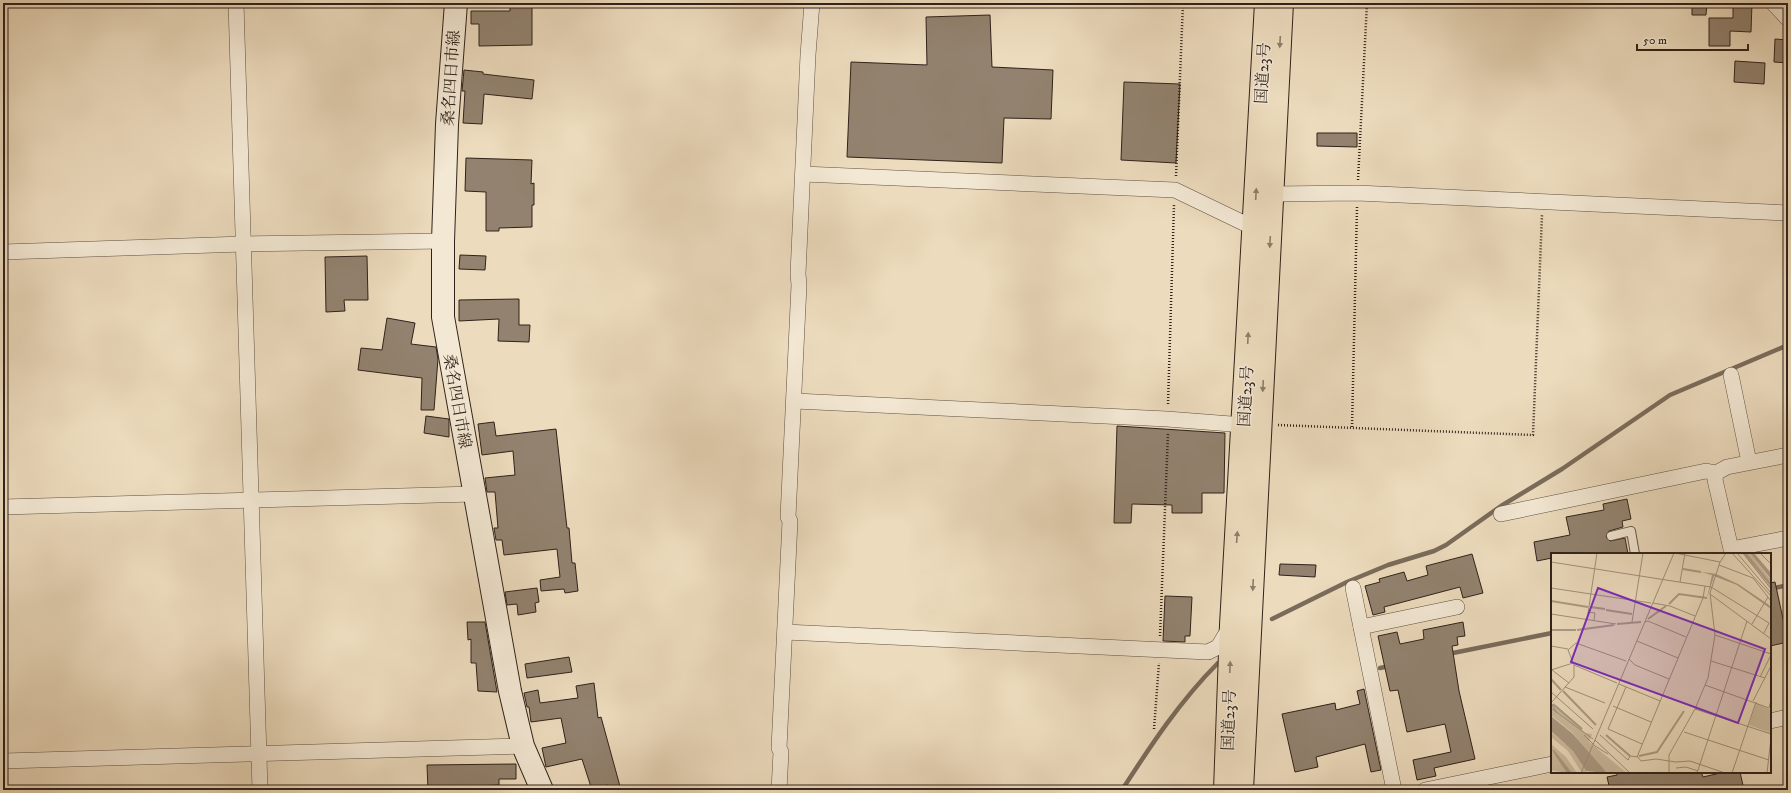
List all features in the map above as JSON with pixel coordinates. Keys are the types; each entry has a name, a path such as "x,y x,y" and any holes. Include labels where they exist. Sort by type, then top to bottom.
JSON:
{"highway":[{"name":"国道23号","path":"1242,790 1252,425 1254,228 1266,3"},
{"name":"国道23号","path":"1225,790 1231,625 1252,425 1273,194 1282,3"}],"main road":[{"name":"桑名四日市線","path":"456,3 447,124 443,241 443,317 510,691 523,746 542,790"}],"street":[{"path":"236,3 260,790"},
{"path":"779,790 781,752 779,748 779,740 790,522 788,517 795,401 799,285 798,274 808,55 812,3"},
{"path":"1773,3 1788,19"},
{"path":"803,174 1175,190 1254,228"},
{"path":"1273,194 1357,193 1788,213"},
{"path":"3,252 244,244 443,241"},
{"path":"1731,374 1749,462"},
{"path":"795,401 1167,419 1252,425"},
{"path":"1501,514 1706,471 1716,473 1727,467 1788,455"},
{"path":"1716,473 1715,480 1731,549 1788,538"},
{"path":"3,507 474,494"},
{"path":"1353,588 1394,790"},
{"path":"1361,627 1458,607"},
{"path":"785,632 1208,652 1218,647 1231,625"},
{"path":"1771,721 1788,717"},
{"path":"3,761 523,746"},
{"path":"1425,790 1551,764"}],"lane":[{"path":"1611,536 1631,531 1635,553"}],"path":[{"path":"1154,729 1160,650 1169,427 1167,419 1175,190 1184,3"},
{"path":"1352,427 1357,193 1366,3"},
{"path":"1252,425 1352,427 1533,435 1543,202"}],"building":[{"path":"510,3 532,4 532,45 479,46 479,24 471,24 471,11 510,11"},
{"path":"1692,3 1707,3 1706,15 1692,15"},
{"path":"1733,3 1752,3 1751,32 1730,31 1730,46 1709,46 1709,18 1733,18"},
{"path":"990,15 992,67 1053,70 1051,119 1004,118 1002,163 847,157 851,62 927,65 926,17"},
{"path":"1775,39 1788,40 1788,63 1774,62"},
{"path":"1735,61 1765,63 1764,84 1734,82"},
{"path":"464,70 483,72 483,74 534,80 532,99 484,94 482,124 463,123 465,91 462,91"},
{"path":"1124,82 1180,84 1176,163 1121,160"},
{"path":"1317,133 1357,133 1357,147 1317,146"},
{"path":"466,158 532,160 531,184 534,183 534,205 532,205 532,227 499,228 499,231 486,231 486,192 465,191"},
{"path":"460,255 486,256 485,270 459,269"},
{"path":"367,256 368,300 344,300 345,311 326,312 325,257"},
{"path":"519,299 519,325 530,325 529,342 498,341 499,319 459,321 459,300"},
{"path":"387,318 415,323 411,344 436,347 438,359 434,410 421,410 422,378 358,370 361,348 382,350"},
{"path":"426,416 449,419 449,437 424,433"},
{"path":"494,422 496,436 556,429 567,528 569,528 572,563 575,563 578,591 565,593 564,589 541,591 540,580 560,577 557,549 504,555 502,540 496,540 494,528 498,528 495,492 487,492 485,478 515,475 513,451 482,455 478,424"},
{"path":"1117,426 1225,433 1224,493 1202,493 1202,513 1172,513 1172,505 1132,504 1131,523 1114,523"},
{"path":"1627,499 1631,519 1622,521 1623,527 1609,531 1606,537 1610,541 1625,538 1628,553 1551,553 1551,558 1537,561 1534,542 1570,535 1566,517 1604,510 1603,504"},
{"path":"1472,554 1483,593 1463,598 1460,587 1384,607 1385,612 1373,615 1365,586 1380,582 1379,579 1404,572 1407,581 1428,575 1426,566"},
{"path":"1280,564 1316,565 1315,577 1279,575"},
{"path":"1775,582 1788,642 1771,646 1771,583"},
{"path":"537,588 539,602 535,603 536,612 518,615 517,604 507,605 505,592"},
{"path":"1165,596 1192,597 1190,636 1185,636 1185,642 1163,641"},
{"path":"467,622 485,622 497,692 478,691 476,663 471,663 471,639 468,640"},
{"path":"1463,622 1465,636 1457,637 1458,645 1452,646 1459,691 1475,759 1434,768 1436,776 1417,780 1413,760 1451,752 1445,724 1407,732 1398,690 1390,691 1378,636 1397,632 1400,644 1424,639 1423,630"},
{"path":"569,657 572,672 527,678 525,664"},
{"path":"594,683 598,718 601,717 621,790 609,790 608,785 592,790 582,759 546,767 542,748 566,743 561,718 531,722 529,707 527,707 524,693 538,690 540,703 578,698 576,686"},
{"path":"1364,689 1381,770 1371,772 1365,744 1316,757 1318,767 1295,772 1282,714 1335,703 1336,710 1360,704 1357,691"},
{"path":"516,764 516,779 499,779 499,785 473,786 473,790 428,790 427,765"},
{"path":"1617,773 1701,773 1703,777 1721,773 1740,773 1744,790 1610,790 1607,777 1617,775"}],"waterway":[{"path":"1272,619 1347,582 1388,565 1434,551 1446,545 1501,506 1562,469 1670,395 1788,345"},
{"path":"1771,589 1788,585"},
{"path":"1448,654 1551,633"},
{"path":"1122,790 1155,740 1179,708 1218,663"},
{"path":"1380,668 1390,666"}]}
